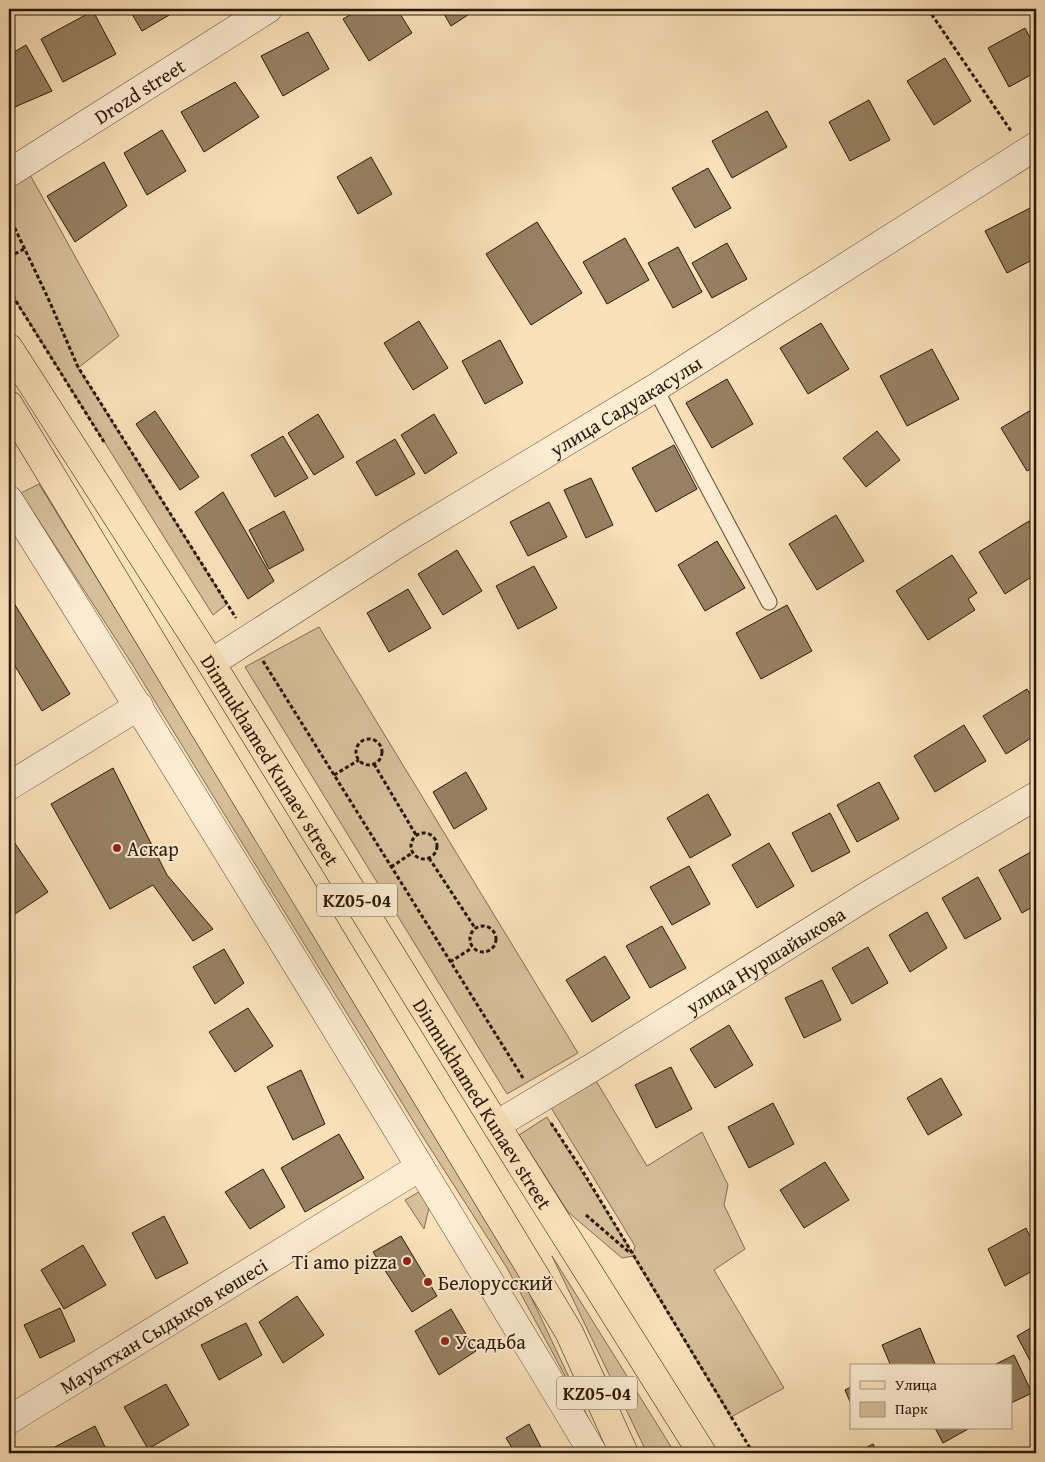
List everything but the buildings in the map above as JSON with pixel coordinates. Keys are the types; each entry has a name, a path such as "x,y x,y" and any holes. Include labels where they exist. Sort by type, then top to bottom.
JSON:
{"main road":[{"name":"Dinmukhamed Kunaev street","path":"9,348 210,662 496,1125 702,1453"},
{"name":"Dinmukhamed Kunaev street","path":"9,405 568,1332 624,1453"}],"street":[{"name":"Drozd street","path":"9,173 268,9"},
{"name":"улица Садуакасулы","path":"210,662 400,542 655,388 1033,155"},
{"path":"9,500 139,706 593,1453"},
{"path":"9,786 139,706"},
{"name":"улица Нуршайыкова","path":"496,1125 870,894 1036,796"},
{"name":"Мауытхан Сыдықов көшесі","path":"9,1420 420,1167"}],"lane":[{"path":"655,388 769,602"}],"path":[{"path":"928,9 1033,155"},
{"path":"9,216 48,298 78,368 582,1170 753,1453"},
{"path":"9,257 24,249"},
{"path":"366,738 375,739 383,750 381,758 374,764 366,765 359,760 356,752 358,744 366,738"},
{"path":"334,775 359,760"},
{"path":"374,764 416,835"},
{"path":"425,832 436,840 437,848 429,858 420,859 412,853 410,842 416,835 425,832"},
{"path":"391,867 412,853"},
{"path":"429,858 475,928"},
{"path":"483,925 488,926 494,933 496,942 492,949 484,953 472,948 469,940 475,928 483,925"},
{"path":"450,962 472,948"}],"green space":[{"path":"9,162 24,164 119,336 78,368 227,604 213,615 9,290"},
{"path":"39,484 514,1261 593,1428 507,1268 423,1137 132,664 21,493"},
{"path":"319,627 578,1053 507,1094 245,667"},
{"path":"589,1069 647,1166 702,1132 728,1185 724,1205 745,1249 714,1270 784,1388 731,1417 633,1256 622,1258 568,1212 519,1135 547,1117 633,1254 635,1246 544,1096"},
{"path":"424,1189 431,1199 424,1229 405,1200"},
{"path":"552,1256 675,1453 647,1453"}],"place":[{"name":"Аскар","path":"117,848"},
{"name":"Ti amo pizza","path":"407,1261"},
{"name":"Белорусский","path":"428,1282"},
{"name":"Усадьба","path":"445,1341"}]}
